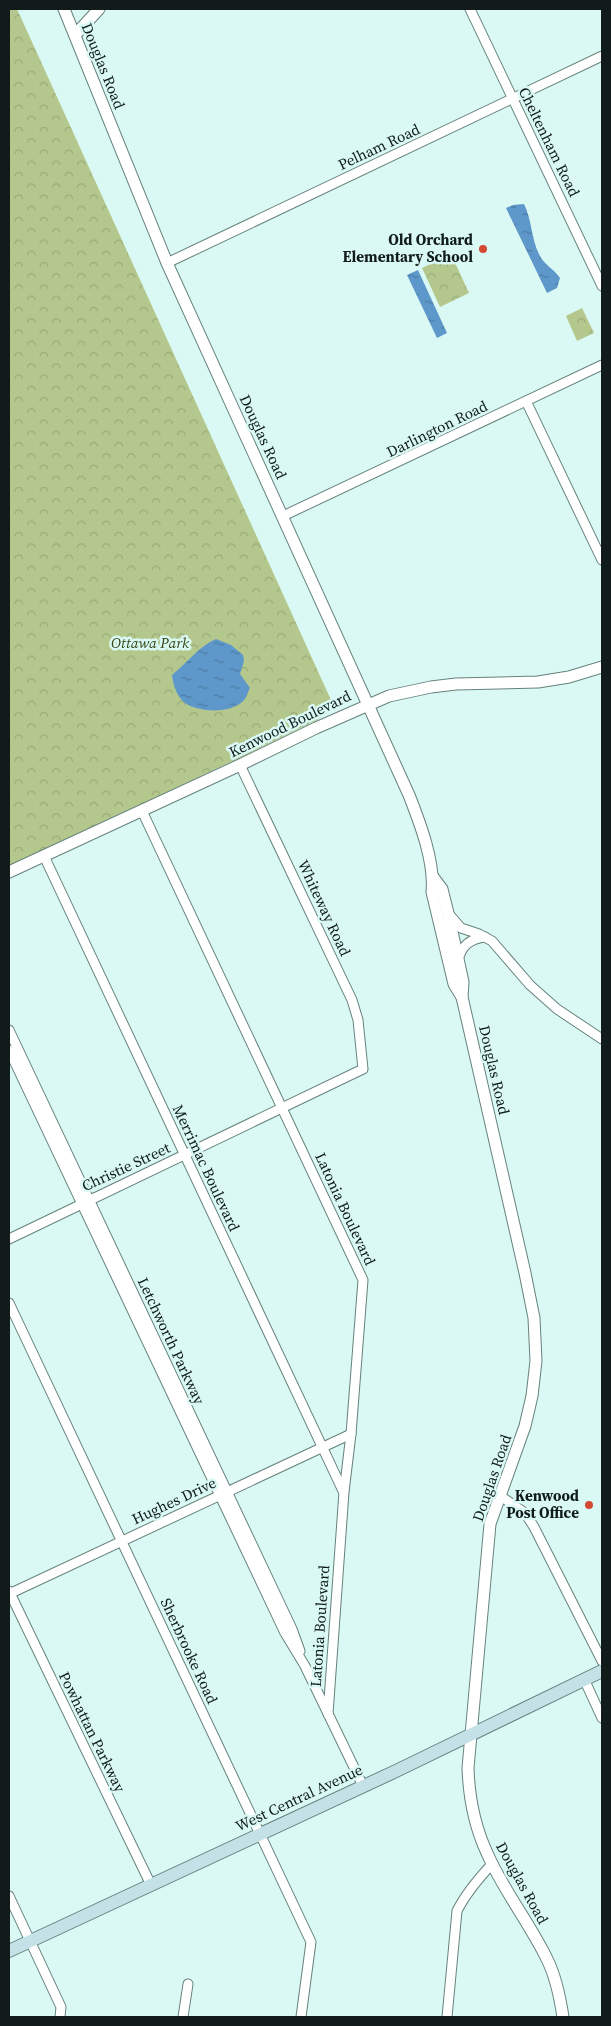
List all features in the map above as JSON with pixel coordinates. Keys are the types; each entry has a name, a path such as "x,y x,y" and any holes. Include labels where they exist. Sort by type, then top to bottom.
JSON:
{"main road":[{"name":"West Central Avenue","path":"9,1951 363,1786 602,1671"}],"street":[{"name":"Douglas Road","path":"64,9 167,263 369,703 415,808 433,877 432,892 454,984 462,997"},
{"path":"75,35 99,9"},
{"name":"Cheltenham Road","path":"470,9 602,286"},
{"name":"Pelham Road","path":"167,263 602,56"},
{"name":"Darlington Road","path":"283,516 602,365"},
{"path":"526,401 602,560"},
{"name":"Kenwood Boulevard","path":"9,872 369,703 389,696 456,684 538,682 569,677 602,667"},
{"name":"Whiteway Road","path":"240,765 352,1000 358,1020 363,1069"},
{"name":"Latonia Boulevard","path":"142,811 363,1280 351,1434 344,1492 328,1714"},
{"name":"Merrimac Boulevard","path":"44,856 344,1492"},
{"name":"Douglas Road","path":"433,877 442,889 448,913 463,982 462,997 525,1273 536,1339 535,1379 528,1415 490,1522 468,1768 469,1796 478,1830 492,1864 547,1959 555,1980 563,2017"},
{"path":"448,913 461,928 485,937 498,947 544,998 576,1023 602,1039"},
{"path":"458,960 467,942 485,937"},
{"name":"Letchworth Parkway","path":"9,1030 86,1202 223,1492 285,1633 305,1666 363,1786"},
{"name":"Letchworth Parkway","path":"9,1050 86,1202"},
{"name":"Christie Street","path":"9,1239 363,1069"},
{"name":"Sherbrooke Road","path":"9,1303 312,1942 301,2017"},
{"name":"Hughes Drive","path":"9,1593 351,1434"},
{"path":"499,1495 526,1513 602,1661"},
{"name":"Powhattan Parkway","path":"9,1593 151,1885"},
{"path":"584,1679 602,1718"},
{"path":"447,2017 457,1912 473,1884 492,1864"},
{"path":"9,1896 61,2007 60,2017"},
{"path":"183,2017 188,1984"}],"green space":[{"name":"Ottawa Park","path":"9,9 17,9 331,700 332,708 317,720 248,754 9,866"},
{"path":"451,254 469,293 440,307 422,268"},
{"path":"582,308 594,333 577,341 566,316"}],"water":[{"path":"524,204 539,254 543,261 560,278 557,288 547,293 506,208"},
{"path":"418,270 447,333 437,338 407,275"},
{"path":"216,639 231,645 243,655 244,661 240,674 250,688 245,699 233,707 216,710 199,709 185,703 180,698 174,687 172,675 199,650"}],"place":[{"name":"Old Orchard Elementary School","path":"483,249"},
{"name":"Kenwood Post Office","path":"589,1505"}]}
